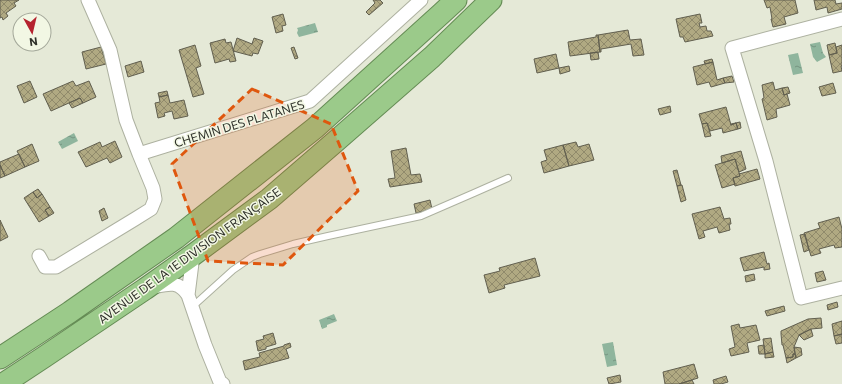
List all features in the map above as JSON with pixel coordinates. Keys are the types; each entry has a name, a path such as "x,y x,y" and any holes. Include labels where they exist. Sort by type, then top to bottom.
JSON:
{"highway":[{"name":"AVENUE DE LA 1E DIVISION FRANÇAISE","path":"0,358 70,312 182,233 315,128 456,0"},
{"name":"AVENUE DE LA 1E DIVISION FRANÇAISE","path":"3,384 145,289 269,199 432,57 491,0"}],"street":[{"path":"39,256 46,267 56,267 151,209 155,199 153,188 126,120 110,50 88,0"},
{"name":"CHEMIN DES PLATANES","path":"139,154 310,100 421,0"},
{"path":"842,19 732,48 766,161 801,298 842,288"},
{"path":"188,295 192,255"},
{"path":"145,289 165,285 178,285 183,288 188,295 219,383"}],"lane":[{"path":"192,307 233,270 256,255 314,239 421,216 508,178"}],"highlighted area":[{"path":"252,89 331,124 358,191 283,265 208,261 172,164"}],"water":[{"path":"315,23 318,32 299,37 297,28"},
{"path":"820,42 823,53 826,57 817,62 813,57 810,44"},
{"path":"798,53 803,73 793,75 788,55"},
{"path":"74,133 78,141 62,149 58,142"},
{"path":"334,314 337,321 322,329 319,320"},
{"path":"613,342 617,365 607,367 602,344"}],"building":[{"path":"0,0 19,0 14,3 16,6 6,13 8,16 3,20 2,17 0,18"},
{"path":"373,0 380,0 383,3 369,15 366,12 375,3"},
{"path":"764,0 795,0 798,13 784,17 786,24 773,27 770,7 767,8"},
{"path":"814,0 835,0 836,4 842,3 842,9 828,13 827,7 816,10"},
{"path":"283,14 286,25 282,26 283,31 276,33 272,17"},
{"path":"700,14 702,23 699,23 700,27 706,26 707,31 711,31 713,36 685,42 683,37 680,37 676,19"},
{"path":"628,30 630,40 641,39 644,55 633,56 631,44 601,49 600,52 598,35"},
{"path":"596,35 598,35 600,52 570,56 568,42 596,37"},
{"path":"237,38 252,44 254,38 263,41 258,54 253,53 252,56 233,51"},
{"path":"225,39 226,43 231,42 236,61 230,62 229,59 215,63 210,43"},
{"path":"835,43 837,53 829,55 827,45"},
{"path":"195,45 201,66 196,68 204,94 193,97 179,50"},
{"path":"842,45 842,71 833,73 829,55 837,53 836,47"},
{"path":"101,47 106,64 86,69 82,52"},
{"path":"294,47 298,58 295,59 291,48"},
{"path":"598,52 599,59 591,60 590,53"},
{"path":"556,54 559,68 537,73 534,59"},
{"path":"712,59 713,62 705,64 704,61"},
{"path":"141,61 144,72 128,77 125,66"},
{"path":"713,62 717,80 723,78 725,83 711,87 709,82 697,85 693,67"},
{"path":"569,66 570,71 560,74 559,68"},
{"path":"732,76 734,82 725,83 723,78"},
{"path":"30,81 37,97 24,103 17,86"},
{"path":"73,81 76,86 89,81 96,97 83,103 80,98 51,111 43,94"},
{"path":"773,82 775,90 782,88 784,95 787,94 790,105 776,109 777,117 767,120 762,99 764,98 762,85"},
{"path":"833,83 836,93 822,96 819,87"},
{"path":"788,87 790,93 784,95 782,88"},
{"path":"167,91 168,95 159,97 158,93"},
{"path":"168,95 170,103 184,100 188,116 174,119 172,111 164,113 165,116 158,118 155,103 160,102 159,97"},
{"path":"80,98 83,103 72,108 69,103"},
{"path":"670,106 671,112 660,115 658,109"},
{"path":"726,107 731,125 736,123 738,129 723,133 722,128 710,131 707,123 702,124 699,114"},
{"path":"740,122 741,128 738,129 736,123 731,125 731,124"},
{"path":"707,123 711,136 705,137 702,124"},
{"path":"115,141 122,157 110,163 107,158 86,167 78,152 100,142 102,147"},
{"path":"576,142 578,147 589,144 594,160 569,166 563,145"},
{"path":"32,144 39,161 25,167 17,151"},
{"path":"563,145 569,166 544,173 541,162 547,160 544,150"},
{"path":"406,148 411,175 420,174 422,182 390,187 388,179 395,178 391,151"},
{"path":"741,151 746,169 739,172 735,159 722,163 721,156"},
{"path":"19,154 25,167 5,176 0,162"},
{"path":"735,159 740,176 733,178 735,184 722,188 715,165"},
{"path":"0,165 5,176 0,178"},
{"path":"757,169 760,179 735,186 733,178 740,176 739,174"},
{"path":"677,170 681,185 677,186 673,171"},
{"path":"682,185 686,200 681,202 677,186"},
{"path":"38,189 42,194 37,198 33,192"},
{"path":"33,192 37,198 42,194 50,207 45,210 49,216 39,222 24,198"},
{"path":"430,200 432,209 416,213 414,204"},
{"path":"50,207 54,213 49,216 45,210"},
{"path":"720,207 724,219 730,218 730,230 719,233 717,227 703,231 705,237 699,239 692,214"},
{"path":"104,208 108,218 102,221 99,211"},
{"path":"839,217 842,229 842,247 835,248 834,245 819,249 821,253 811,256 804,233 820,228 818,223"},
{"path":"0,220 8,237 0,241"},
{"path":"805,234 809,250 804,252 800,235"},
{"path":"764,252 770,269 764,270 764,267 744,271 740,258"},
{"path":"535,258 540,276 504,285 505,288 489,293 484,275 500,271 499,268"},
{"path":"823,271 826,280 817,282 815,273"},
{"path":"754,274 755,280 746,282 745,276"},
{"path":"837,302 838,307 828,310 827,305"},
{"path":"784,306 785,311 767,316 765,311"},
{"path":"821,318 822,328 811,329 799,335 794,347 795,354 793,354 793,357 786,358 782,345 781,331 808,319"},
{"path":"842,321 842,334 834,336 832,324"},
{"path":"739,324 740,328 756,325 760,340 747,343 749,352 731,356 729,349 735,347 731,326"},
{"path":"811,329 813,336 804,340 799,335"},
{"path":"273,333 276,344 258,351 256,341 264,339 263,336"},
{"path":"842,334 842,343 836,344 834,336"},
{"path":"771,338 773,352 765,354 763,339"},
{"path":"290,343 291,347 286,349 289,358 245,370 243,361 260,357 259,353"},
{"path":"764,345 765,354 759,354 758,346"},
{"path":"794,347 801,348 802,355 796,358"},
{"path":"773,352 774,357 765,358 765,354"},
{"path":"793,354 795,354 796,358 787,363 786,358 793,357"},
{"path":"694,364 698,378 679,384 665,384 663,372"},
{"path":"620,375 621,382 609,384 607,378"},
{"path":"726,376 728,382 714,384 713,380"},
{"path":"692,380 694,384 679,384"}]}
